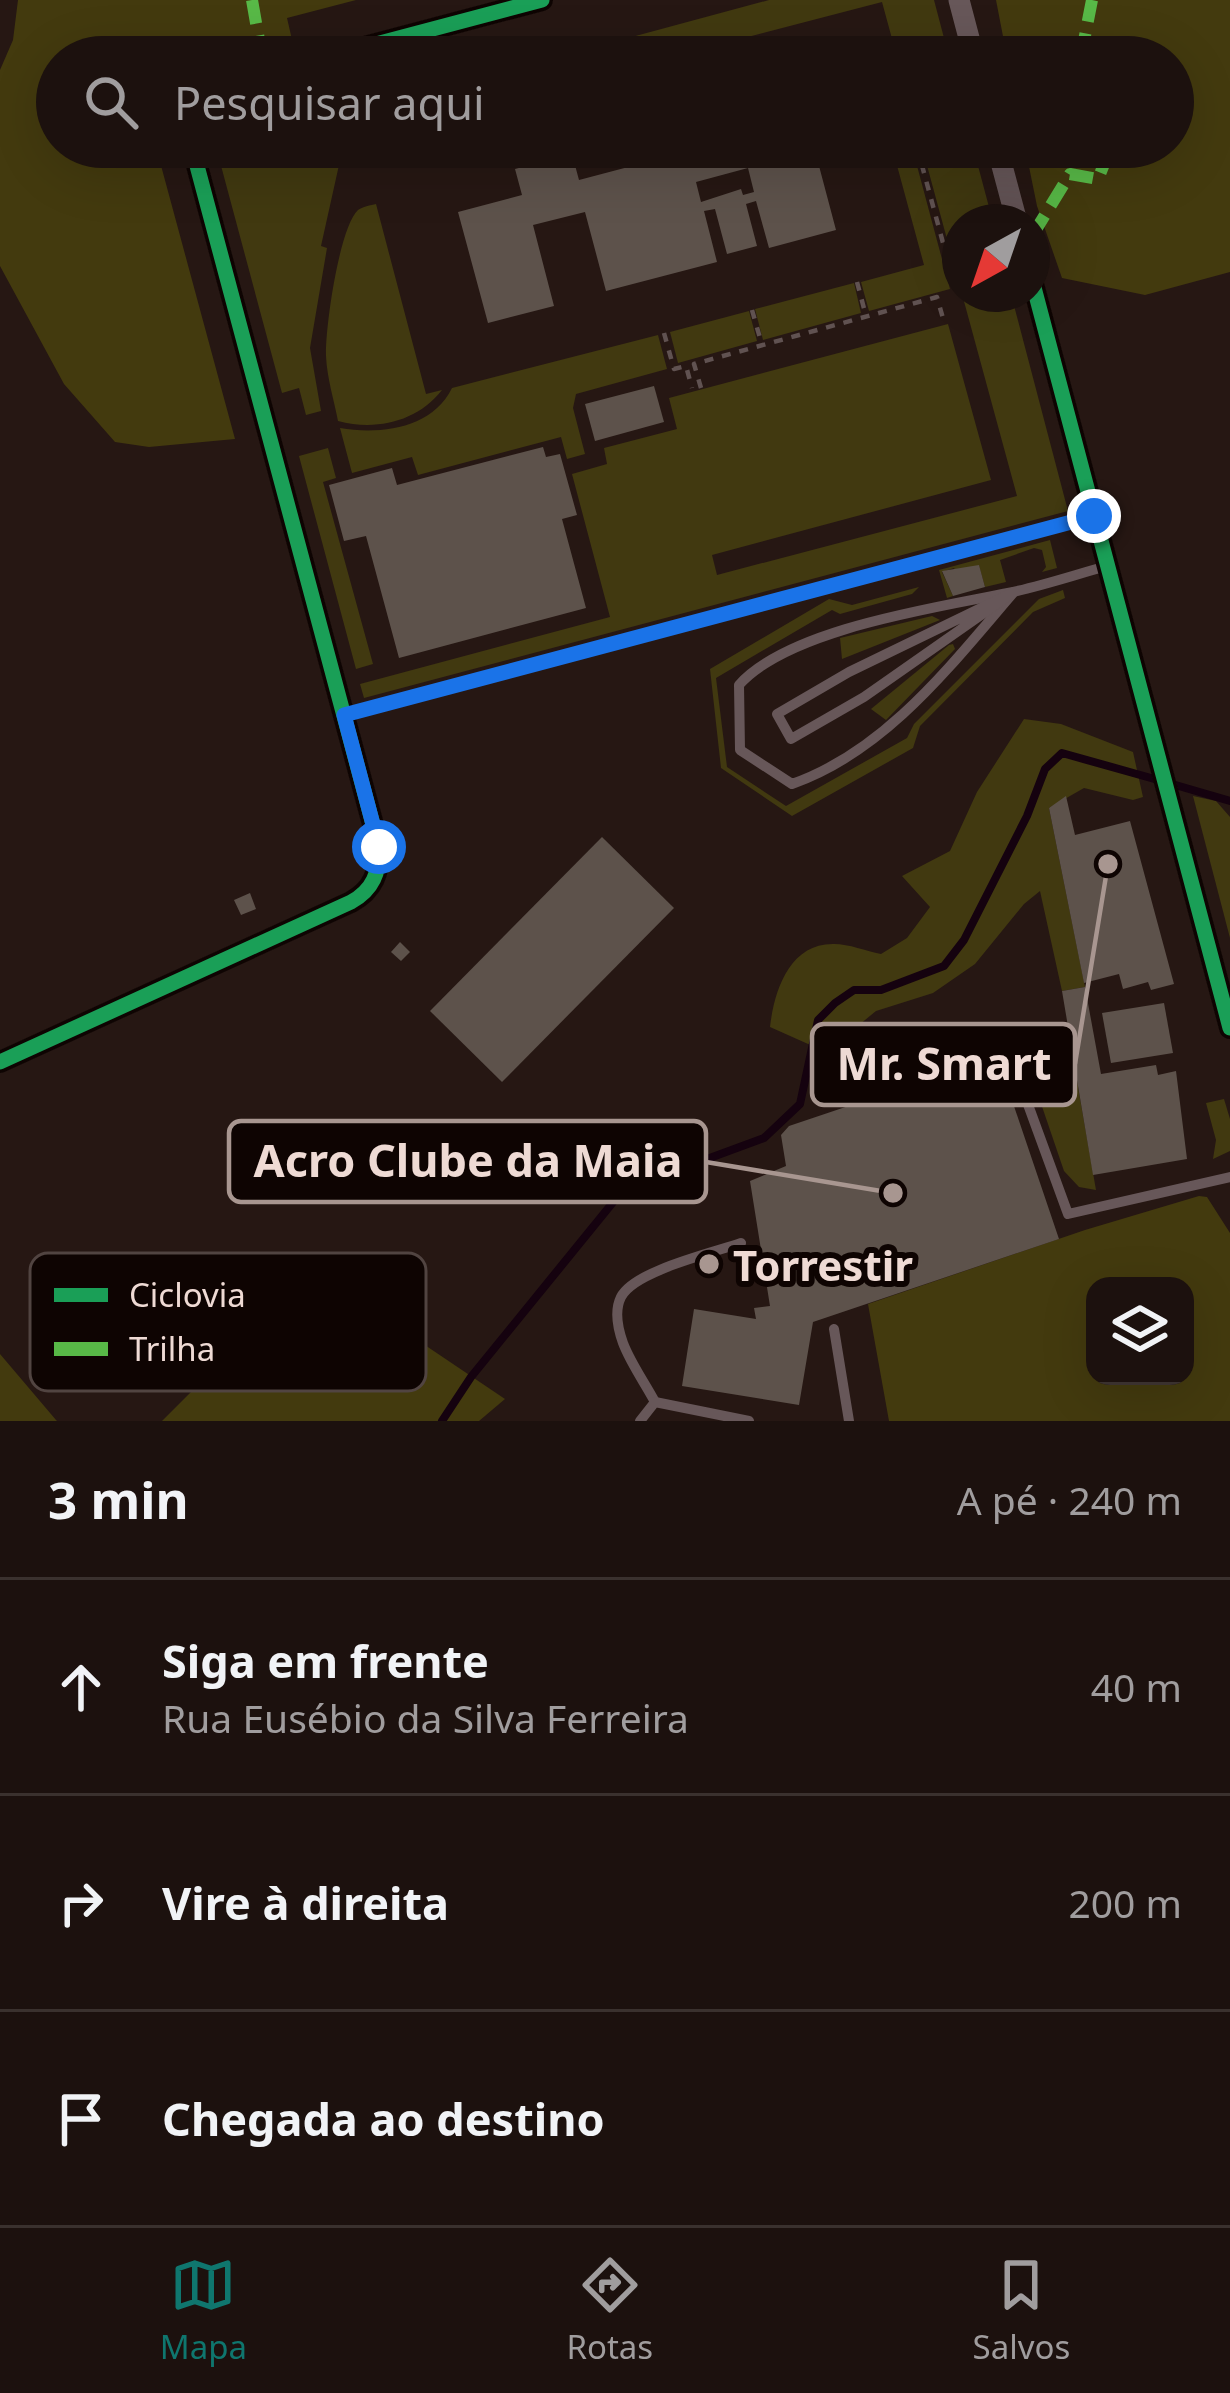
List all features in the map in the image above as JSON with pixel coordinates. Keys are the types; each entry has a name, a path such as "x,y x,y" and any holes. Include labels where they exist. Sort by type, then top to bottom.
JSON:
{"street":[{"path":"406,36 542,0"},
{"path":"959,0 968,36"},
{"path":"0,1062 360,897 378,872 379,847 198,168"},
{"path":"1003,168 1012,204"},
{"path":"1040,312 1230,1028"}],"lane":[{"path":"1014,592 900,716 874,740 818,775 792,784 740,750 739,685 754,669 839,631 1107,566"},
{"path":"1014,592 864,697 791,740 777,714 849,672 1014,592"},
{"path":"836,1081 1000,1028 1068,1214 1230,1177"},
{"path":"741,1243 645,1276 618,1301 617,1318 624,1346 655,1402 749,1421"},
{"path":"834,1329 849,1421"},
{"path":"640,1421 655,1402"}],"path":[{"path":"923,168 942,239"},
{"path":"857,283 866,316"},
{"path":"701,388 694,364 866,316 937,297 944,322"},
{"path":"752,310 762,345"},
{"path":"664,333 674,369 686,366 692,388"},
{"path":"344,715 1094,516"}],"shaded area":[{"path":"18,0 356,0 287,18 291,36 36,36 36,168 162,168 235,439 149,447 115,442 64,384 0,266 0,70 13,40"},
{"path":"769,0 934,0 943,36 891,36 882,2 752,36 636,36"},
{"path":"996,0 1230,0 1230,272 1145,295 1062,278 1050,243 1050,204 1037,204 1029,168 1194,168 1194,36 1003,36"},
{"path":"222,168 338,168 321,246 327,248 310,348 321,411 306,415 299,388 282,393"},
{"path":"898,168 918,168 942,259 942,291 869,311 861,282 924,265"},
{"path":"928,168 979,168 988,204 942,204 942,221"},
{"path":"376,204 426,394 442,390 408,417 352,424 338,421 327,364 328,324 339,257 351,220 358,210"},
{"path":"854,283 861,313 763,340 755,309"},
{"path":"749,311 757,341 678,363 670,332"},
{"path":"967,312 1016,312 1068,511 364,698 360,684 610,617 572,474 607,464 604,448 677,429 669,398 948,324 991,480 712,555 717,575 1017,496"},
{"path":"658,335 667,369 576,394 573,408 585,454 567,459 561,437 418,475 412,457 352,473 340,428 403,426 432,413 452,388"},
{"path":"328,448 336,478 323,482 373,664 356,669 299,456"},
{"path":"1050,540 1057,568 1042,572 1046,567 1042,550 1034,548 1000,560 1006,582 985,587 979,566 956,572 954,568 942,572 953,596 947,598 939,570"},
{"path":"919,587 912,594 840,614 832,610 716,678 727,767 786,806 907,738 914,724 1039,599 1063,590 1065,598 1033,612 920,726 913,748 792,816 721,768 710,669 829,599 852,605"},
{"path":"932,616 940,620 842,659 840,638"},
{"path":"949,645 955,649 886,720 871,709"},
{"path":"1024,719 1061,724 1133,752 1143,797 1133,800 1084,788 1049,808 1085,987 1062,991 1040,891 975,964 933,993 876,1011 826,1052 770,1027 780,985 806,952 834,944 881,954 907,938 930,907 902,876 950,851 977,792"},
{"path":"1193,796 1216,801 1230,817 1230,938"},
{"path":"1068,1030 1096,1190 1079,1187 1064,1171 1019,1039"},
{"path":"1224,1099 1230,1119 1230,1151 1213,1159 1216,1140 1206,1103"},
{"path":"1207,1197 1230,1233 1230,1421 889,1421 868,1304 1085,1230"},
{"path":"426,1346 505,1399 479,1421 162,1421 192,1391 426,1391"},
{"path":"0,1354 57,1421 0,1421"}],"building":[{"path":"576,168 579,180 624,168 748,168 820,168 836,230 769,248 756,201 746,204 757,246 727,254 715,209 704,211 717,262 606,291 585,212 533,225 554,306 488,323 458,212 522,195 515,169","holes":["748,168 754,192 743,195 741,189 701,202 696,182"]},
{"path":"654,386 664,422 595,441 585,404"},
{"path":"543,447 546,457 560,454 577,515 562,519 586,608 399,658 366,536 344,541 329,485 392,468 397,485"},
{"path":"979,565 985,587 953,596 942,571"},
{"path":"1066,796 1075,835 1130,821 1174,984 1151,990 1148,982 1123,989 1119,974 1084,983 1049,808"},
{"path":"602,837 674,908 502,1082 430,1011"},
{"path":"250,893 256,909 241,915 234,900"},
{"path":"400,942 410,952 401,961 391,952"},
{"path":"1085,987 1101,1074 1156,1065 1158,1075 1176,1071 1187,1159 1093,1175 1062,991"},
{"path":"1164,1003 1173,1053 1111,1063 1102,1013"},
{"path":"997,1056 1059,1239 813,1322 799,1405 682,1386 694,1309 756,1319 754,1308 770,1306 750,1181 786,1166 781,1135 789,1126"}],"waterway":[{"path":"442,1421 471,1377 623,1190 764,1138 800,1104 818,1020 835,1003 854,990 881,990 944,966 964,940 1027,816 1045,769 1062,753 1158,780"},
{"path":"1172,784 1230,801"}],"marked path":[{"path":"252,0 258,36"},
{"path":"1085,36 1092,0"},
{"path":"1050,207 1070,174 1098,179 1102,168"}],"cycle path":[{"path":"406,36 542,0"},
{"path":"0,1062 351,902 370,886 378,864 379,847 198,168"},
{"path":"1040,312 1230,1028"}],"place":[{"name":"Mr. Smart","path":"1108,864"},
{"name":"Acro Clube da Maia","path":"893,1193"},
{"name":"Torrestir","path":"709,1264"}],"route":[{"path":"379,847 344,715 1094,516"}]}
